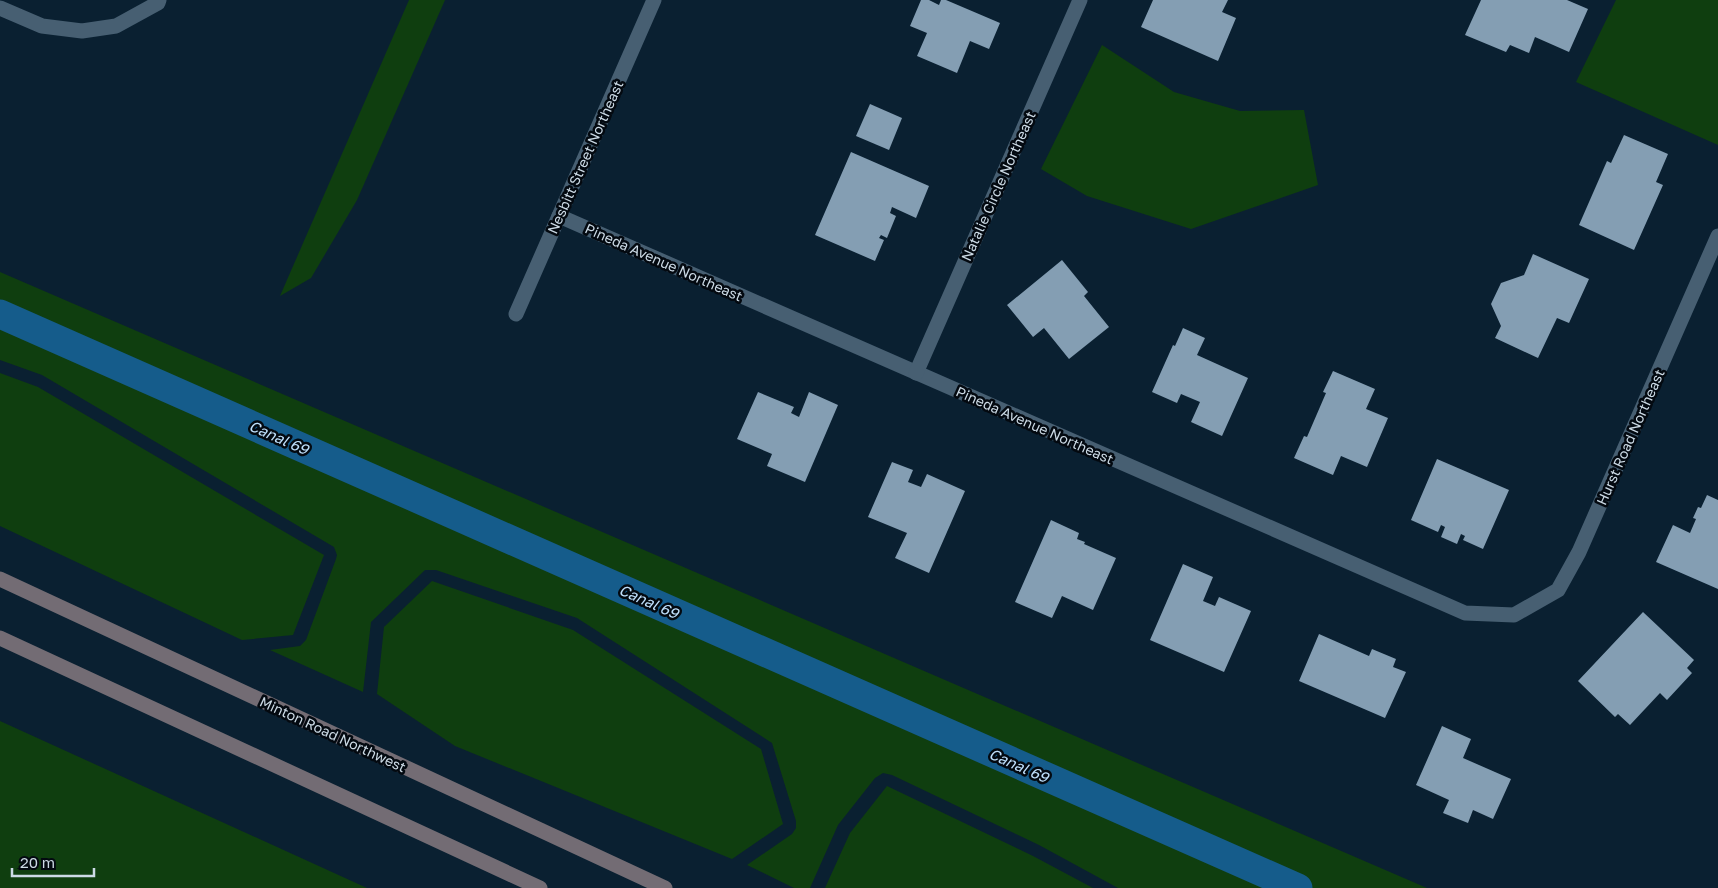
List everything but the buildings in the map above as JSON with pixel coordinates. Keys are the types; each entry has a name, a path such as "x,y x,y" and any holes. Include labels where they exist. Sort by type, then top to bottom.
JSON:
{"main road":[{"name":"Minton Road Northwest","path":"0,579 665,888"},
{"path":"0,638 540,888"}],"street":[{"path":"0,8 42,26 82,30 116,26 158,3 159,0"},
{"name":"Nesbitt Street Northeast","path":"516,314 654,0"},
{"name":"Natalie Circle Northeast","path":"916,373 1080,0"},
{"name":"Pineda Avenue Northeast","path":"559,216 1465,613 1514,615"},
{"name":"Hurst Road Northeast","path":"1514,615 1558,590 1579,552 1718,236"}],"green space":[{"path":"409,0 445,0 357,200 311,278 280,296"},
{"path":"1616,0 1718,0 1718,145 1576,82"},
{"path":"1102,45 1174,92 1240,111 1304,110 1318,185 1191,229 1087,196 1041,169"},
{"path":"0,272 1427,888 1118,888 1039,845 892,775 883,773 875,778 838,825 810,888 794,888 747,865 792,834 796,828 796,821 772,743 577,618 436,570 425,570 371,622 363,692 270,650 300,646 306,640 336,559 337,555 334,547 42,375 0,360"},
{"path":"0,373 38,387 324,555 293,635 242,640 0,526"},
{"path":"432,581 573,630 761,749 783,824 732,859 455,746 377,694 384,627"},
{"path":"0,721 367,888 0,888"},
{"path":"887,786 1033,856 1093,888 825,888 850,833"}],"waterway":[{"name":"Canal 69","path":"0,314 1298,888"}]}
